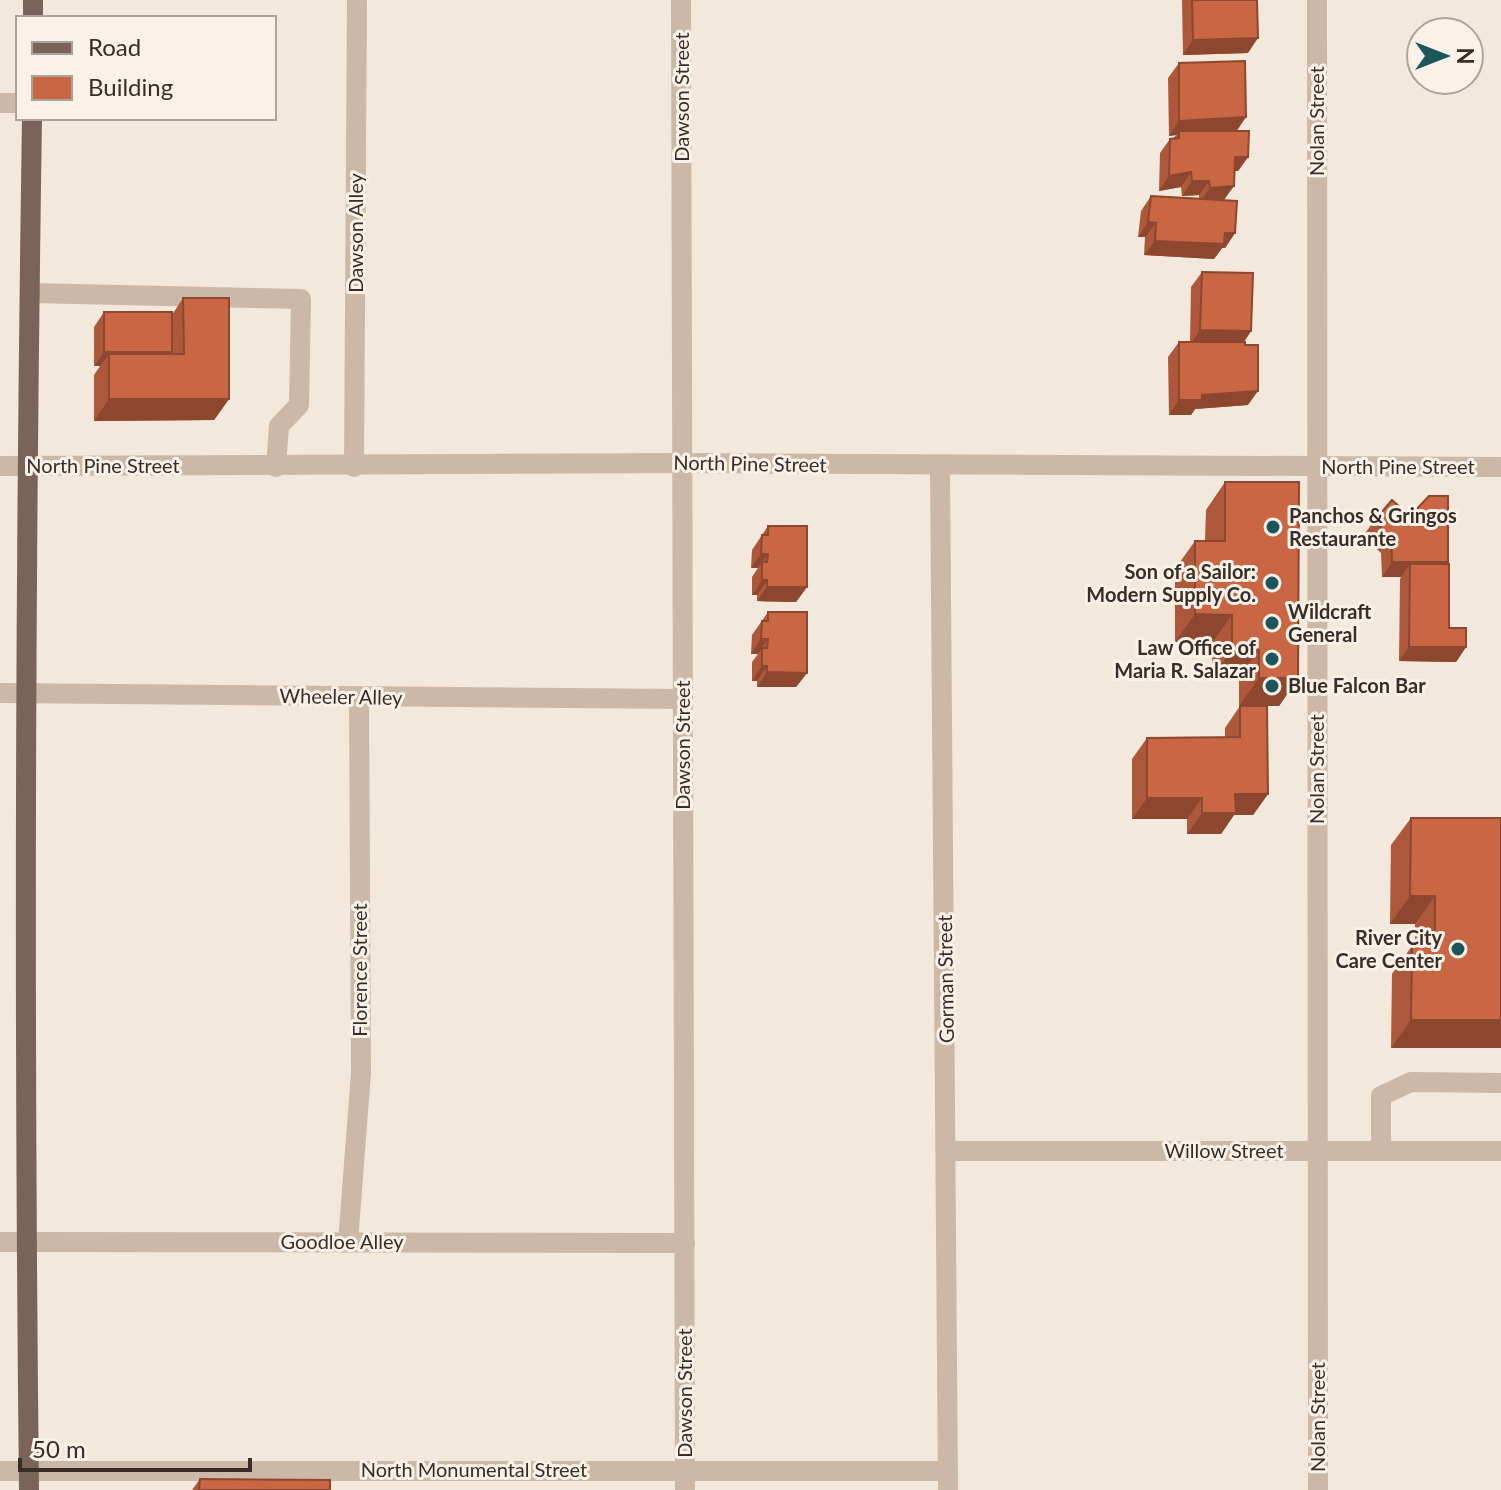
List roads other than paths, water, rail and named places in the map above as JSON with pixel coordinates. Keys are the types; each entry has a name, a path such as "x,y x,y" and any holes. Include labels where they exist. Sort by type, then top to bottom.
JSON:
{"main road":[{"path":"28,1480 25,1242 27,466 32,120"}],"street":[{"name":"Dawson Alley","path":"354,467 357,0"},
{"name":"Dawson Street","path":"681,0 685,1480"},
{"name":"Nolan Street","path":"1317,0 1318,1490"},
{"path":"30,293 301,299 299,405 279,426 276,467"},
{"name":"North Pine Street","path":"0,466 354,467 684,463 940,467 1501,467"},
{"name":"Gorman Street","path":"940,467 948,1480"},
{"name":"Wheeler Alley","path":"0,693 683,699"},
{"name":"Florence Street","path":"348,1242 361,1073 359,698"},
{"path":"1381,1151 1381,1096 1411,1082 1501,1083"},
{"name":"Willow Street","path":"947,1151 1501,1151"},
{"name":"Goodloe Alley","path":"0,1242 685,1243"},
{"name":"North Monumental Street","path":"0,1471 28,1480 948,1480"}],"place":[{"name":"Panchos & Gringos Restaurante","path":"1273,527"},
{"name":"Son of a Sailor: Modern Supply Co.","path":"1272,583"},
{"name":"Wildcraft General","path":"1272,623"},
{"name":"Law Office of Maria R. Salazar","path":"1272,659"},
{"name":"Blue Falcon Bar","path":"1272,686"},
{"name":"River City Care Center","path":"1458,949"}]}
